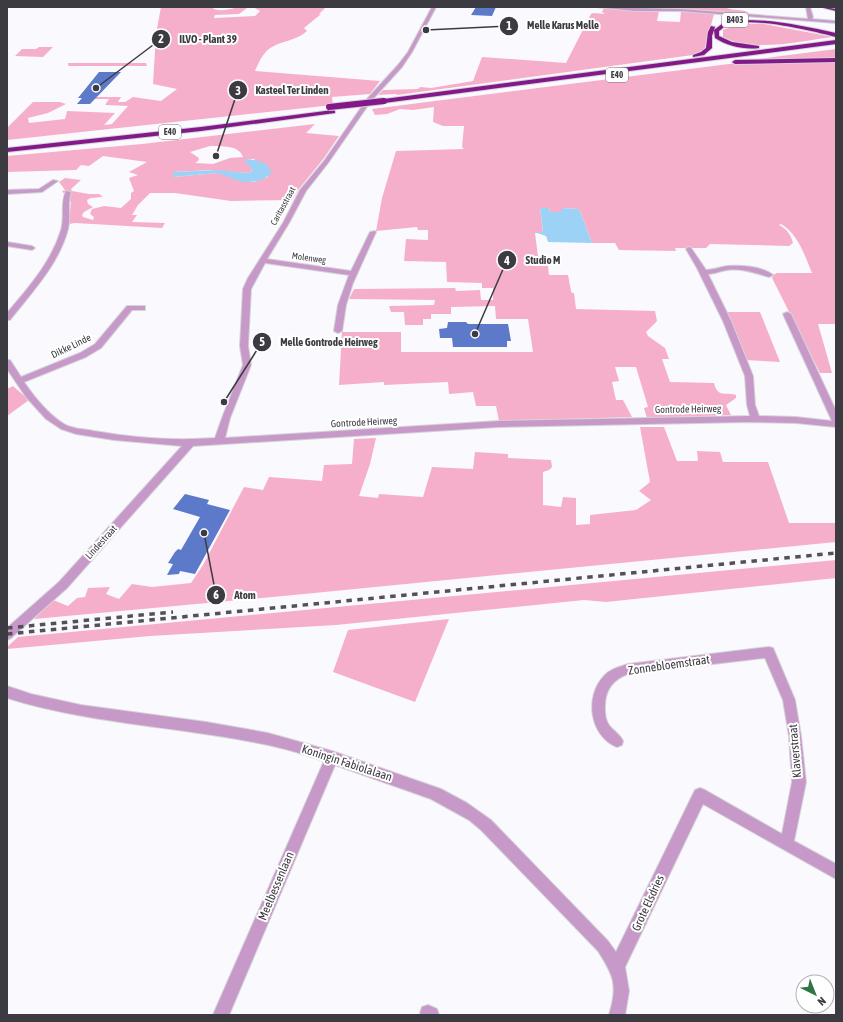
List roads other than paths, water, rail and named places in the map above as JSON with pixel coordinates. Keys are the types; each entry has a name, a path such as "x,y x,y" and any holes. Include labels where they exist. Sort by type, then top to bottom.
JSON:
{"highway":[{"path":"826,7 836,10"},
{"path":"830,7 836,10"},
{"name":"B403","path":"641,67 704,54 710,47 712,27 729,21 744,19 768,20 835,34"},
{"name":"B403","path":"835,34 781,24 753,22 727,24 721,26 716,31 717,37 724,41 750,47 771,47 836,41"},
{"name":"E40","path":"7,150 194,129 836,41"},
{"name":"E40","path":"385,103 398,103 836,46"},
{"path":"732,62 836,60"},
{"path":"398,103 431,101 684,69"},
{"name":"E40","path":"7,144 331,110"}],"street":[{"name":"Caritasstraat","path":"219,441 226,418 247,365 244,352 247,289 286,223 303,190 326,162 369,100 400,66 410,52 434,7"},
{"path":"598,7 634,10 680,10 810,18 836,22"},
{"path":"810,7 810,18"},
{"path":"7,192 44,190 55,182"},
{"path":"7,318 48,268 58,249 66,222 66,197 68,192"},
{"path":"338,330 342,305 373,232"},
{"path":"7,244 32,248"},
{"path":"689,249 703,272 727,321 749,376 751,404 755,419"},
{"name":"Molenweg","path":"263,261 354,274"},
{"path":"703,272 714,273 728,268 751,268 769,275"},
{"name":"Dikke Linde","path":"20,381 83,355 98,346 130,308 142,308"},
{"path":"787,314 836,420"},
{"name":"Gontrode Heirweg","path":"7,362 34,402 45,414 64,428 120,439 190,443 499,424 755,419 796,420 836,424"},
{"name":"Lindestraat","path":"7,635 63,585 190,443"},
{"name":"Zonnebloemstraat","path":"617,741 610,736 602,726 599,713 599,701 603,686 612,676 628,669 769,652 774,661"},
{"name":"Klaverstraat","path":"774,661 789,700 795,736 799,782 787,843"},
{"name":"Koningin Fabiolalaan","path":"7,692 25,698 84,711 145,719 268,739 332,757 426,789 442,796 472,813 486,824 604,946 618,967"},
{"name":"Meelbessenlaan","path":"221,1015 332,757"},
{"name":"Grote Elsdries","path":"618,967 700,795 787,843"},
{"path":"787,843 836,872"},
{"path":"617,1015 620,1004 622,984 618,967"}],"water":[{"path":"247,159 266,164 269,167 271,174 262,180 250,182 242,182 217,173 173,177 173,172 217,170 248,173 251,172 252,169 244,160"},
{"path":"540,208 549,208 550,212 561,212 562,208 579,209 592,243 548,242 546,236 534,232 543,232"}],"railway":[{"path":"7,634 836,553"},
{"path":"7,628 173,612"}],"place":[{"name":"Melle Karus Melle","path":"426,30"},
{"name":"ILVO - Plant 39","path":"96,88"},
{"name":"Kasteel Ter Linden","path":"216,156"},
{"name":"Studio M","path":"475,334"},
{"name":"Melle Gontrode Heirweg","path":"224,402"},
{"name":"Atom","path":"204,533"}]}
